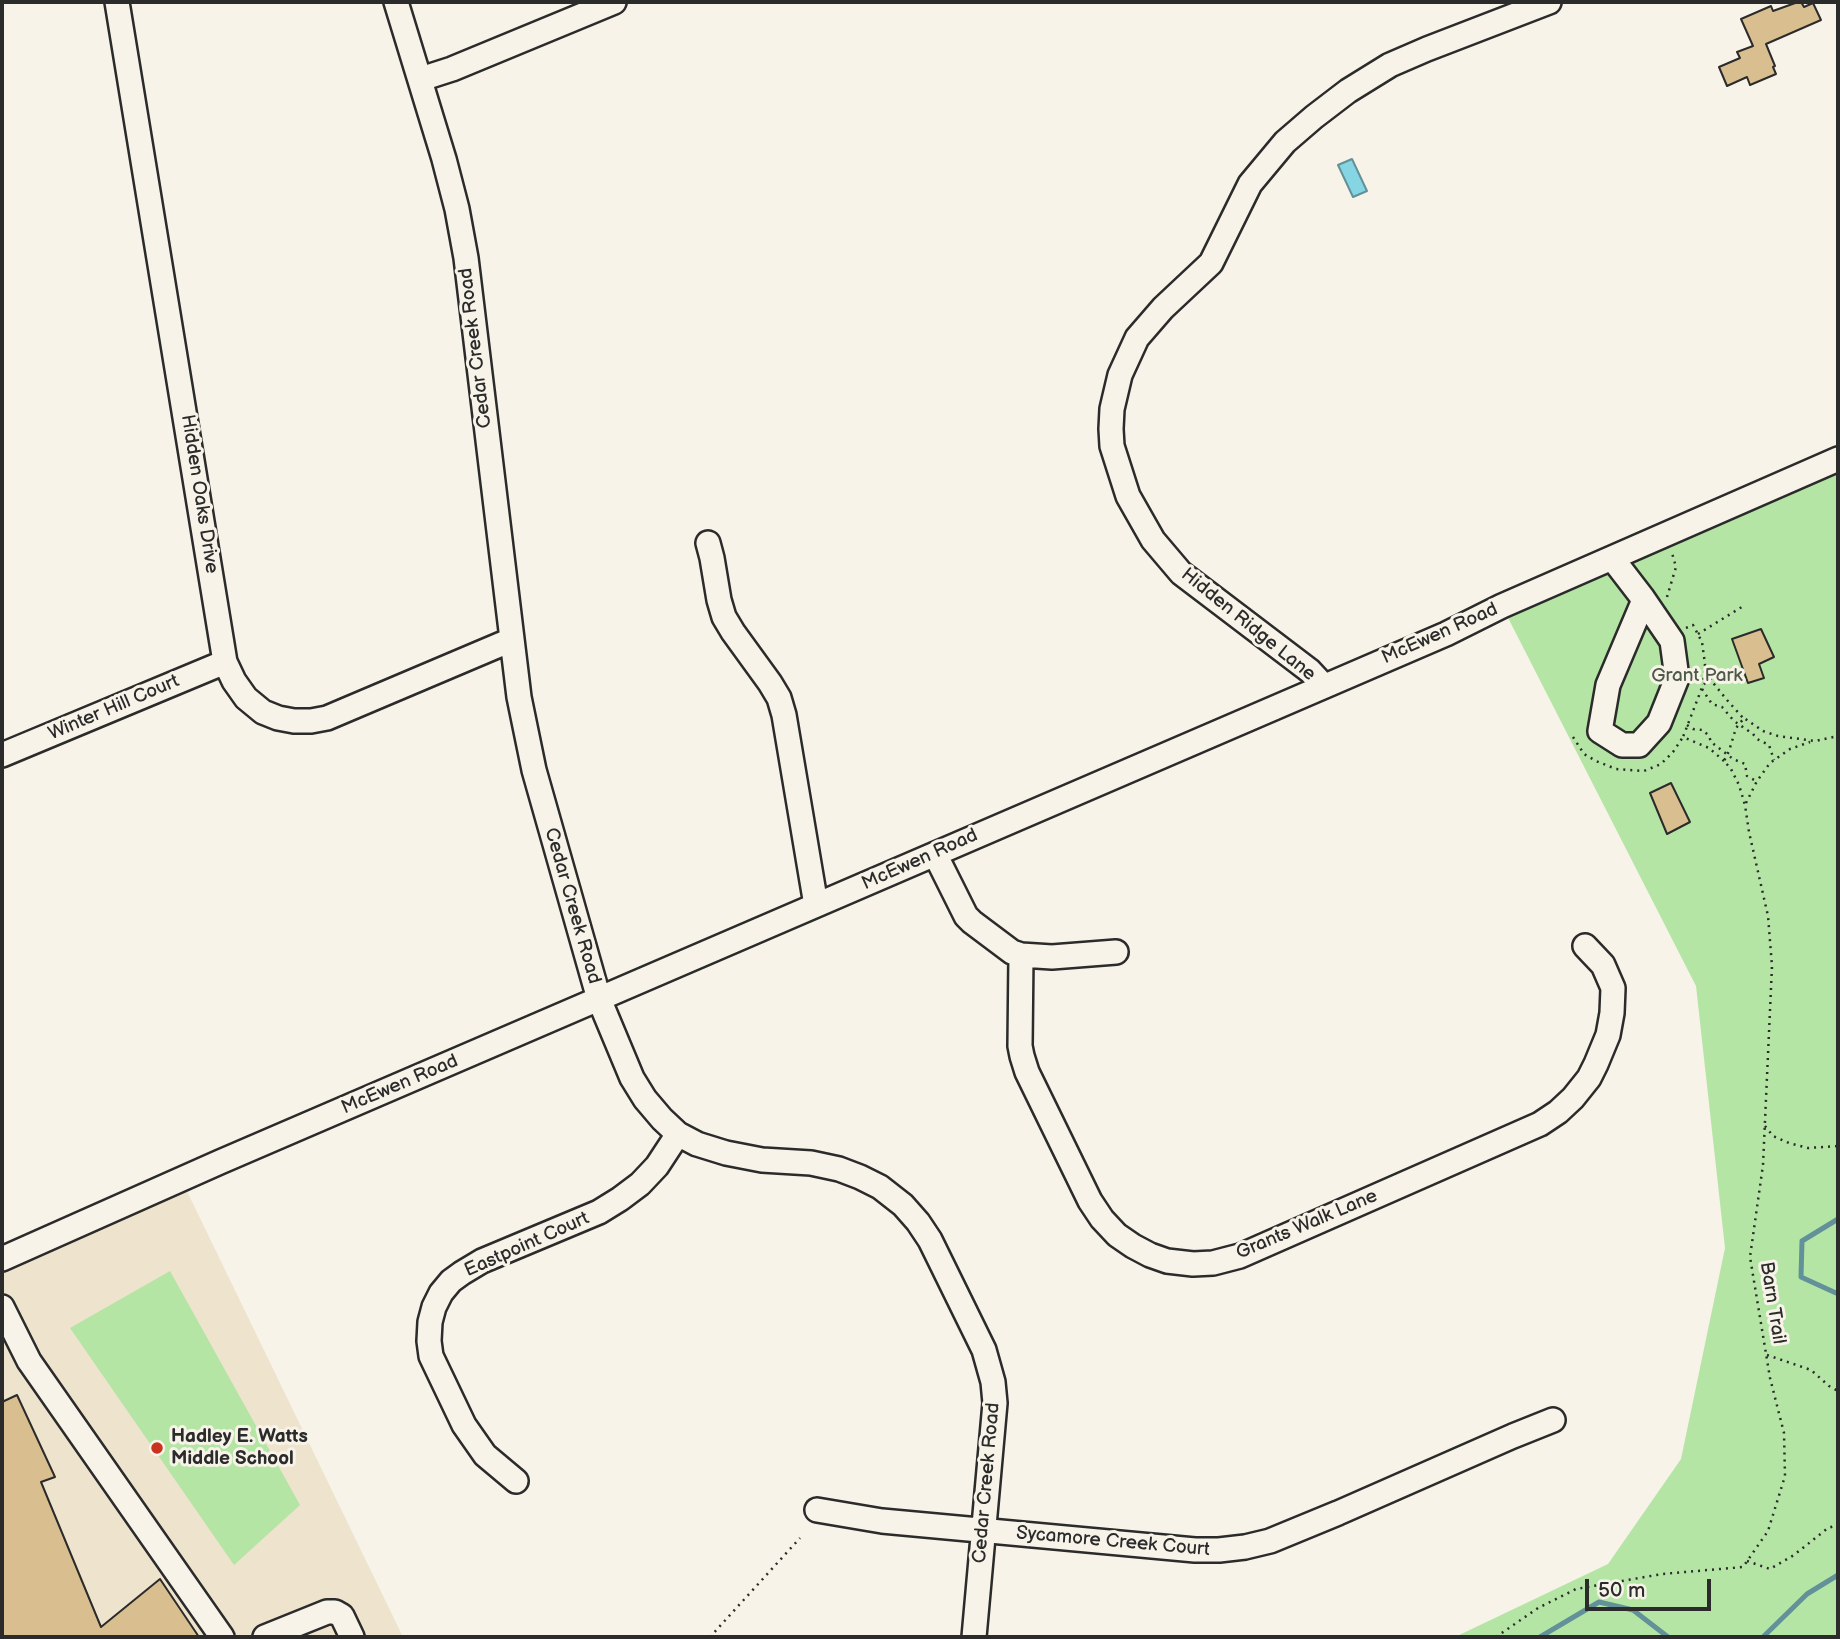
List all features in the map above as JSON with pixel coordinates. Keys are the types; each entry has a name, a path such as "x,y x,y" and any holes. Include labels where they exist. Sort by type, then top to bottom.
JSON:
{"street":[{"name":"Hidden Oaks Drive","path":"117,2 226,662 233,681 246,698 263,712 294,722 311,721 327,718 511,640"},
{"name":"Cedar Creek Road","path":"396,2 421,79 457,209 466,258 519,697 534,770 599,999 632,1078 645,1099 678,1134 697,1144 726,1153 762,1160 811,1163 860,1177 880,1187 903,1205 930,1240 979,1338 993,1382 995,1402 974,1637"},
{"path":"421,79 452,69 614,2"},
{"name":"Hidden Ridge Lane","path":"1323,685 1310,671 1181,573 1153,540 1128,496 1112,446 1112,409 1120,376 1137,338 1163,308 1211,263 1250,184 1285,142 1348,91 1390,65 1549,2"},
{"name":"McEwen Road","path":"2,1259 228,1158 1446,634 1502,606 1838,459"},
{"path":"708,543 724,617 779,698 816,905"},
{"path":"1612,558 1655,600 1672,641 1677,678 1659,723 1639,745 1622,745 1600,731 1608,685 1655,600"},
{"name":"Winter Hill Court","path":"2,755 226,662"},
{"path":"935,853 966,916 1012,952 1052,957 1116,952"},
{"name":"Grants Walk Lane","path":"1021,955 1022,1056 1027,1072 1090,1201 1117,1235 1133,1246 1167,1261 1193,1264 1213,1263 1240,1256 1540,1124 1558,1112 1589,1078 1608,1035 1612,1013 1613,988 1604,965 1585,946"},
{"name":"Eastpoint Court","path":"516,1481 485,1455 464,1425 431,1356 430,1322 434,1307 451,1281 482,1261 599,1212 620,1199 640,1184 657,1166 678,1134"},
{"path":"2,1307 29,1361 222,1637"},
{"name":"Sycamore Creek Court","path":"817,1510 882,1521 1195,1550 1245,1547 1270,1541 1338,1513 1553,1420"},
{"path":"265,1637 327,1612 342,1616 352,1637"}],"path":[{"path":"1655,600 1676,567 1672,554"},
{"path":"1698,634 1745,605"},
{"path":"1685,629 1693,625 1702,642 1705,664 1702,687 1683,737 1709,748 1724,761 1744,718"},
{"path":"1702,687 1710,679 1731,669"},
{"path":"1710,679 1744,718 1763,731 1813,741"},
{"path":"1702,687 1712,704 1722,707 1734,721 1769,745 1774,760"},
{"path":"1687,725 1703,730 1711,742 1733,759 1745,764 1747,775 1757,781"},
{"path":"1745,805 1757,781 1774,760 1790,749 1838,736"},
{"name":"Barn Trail","path":"1724,761 1739,785 1745,805 1768,916 1772,966 1763,1165 1750,1257 1770,1378 1784,1433 1785,1476 1768,1531 1747,1561"},
{"path":"1765,1125 1773,1136 1789,1143 1808,1147 1838,1146"},
{"path":"1766,1355 1811,1370 1838,1391"},
{"path":"1496,1637 1538,1608 1576,1589 1652,1576 1743,1567 1747,1561 1770,1569 1794,1555 1828,1528 1838,1525"},
{"path":"710,1637 800,1538"}],"shaded area":[{"name":"Hadley E. Watts Middle School","path":"181,1179 403,1637 2,1637 2,1259"}],"green space":[{"name":"Grant Park","path":"1838,459 1838,1637 1455,1637 1608,1564 1681,1459 1725,1248 1696,986 1502,606"},
{"path":"170,1271 300,1505 234,1565 70,1328"}],"water":[{"path":"1352,159 1367,191 1353,197 1338,165"}],"building":[{"path":"1798,2 1804,7 1813,3 1821,20 1766,44 1776,74 1750,85 1747,77 1727,86 1719,67 1740,58 1737,52 1753,46 1741,19 1771,6 1773,11"},
{"path":"1761,629 1774,657 1759,664 1764,678 1748,683 1732,639"},
{"path":"1671,783 1690,822 1667,834 1650,793"},
{"path":"17,1395 55,1477 41,1482 101,1627 160,1579 199,1637 2,1637 2,1402"}],"waterway":[{"path":"1838,1219 1802,1241 1801,1277 1838,1293"},
{"path":"1763,1637 1807,1594 1838,1575"},
{"path":"1540,1637 1599,1602 1633,1610 1668,1637"}],"place":[{"name":"Hadley E. Watts Middle School","path":"157,1448"}]}
